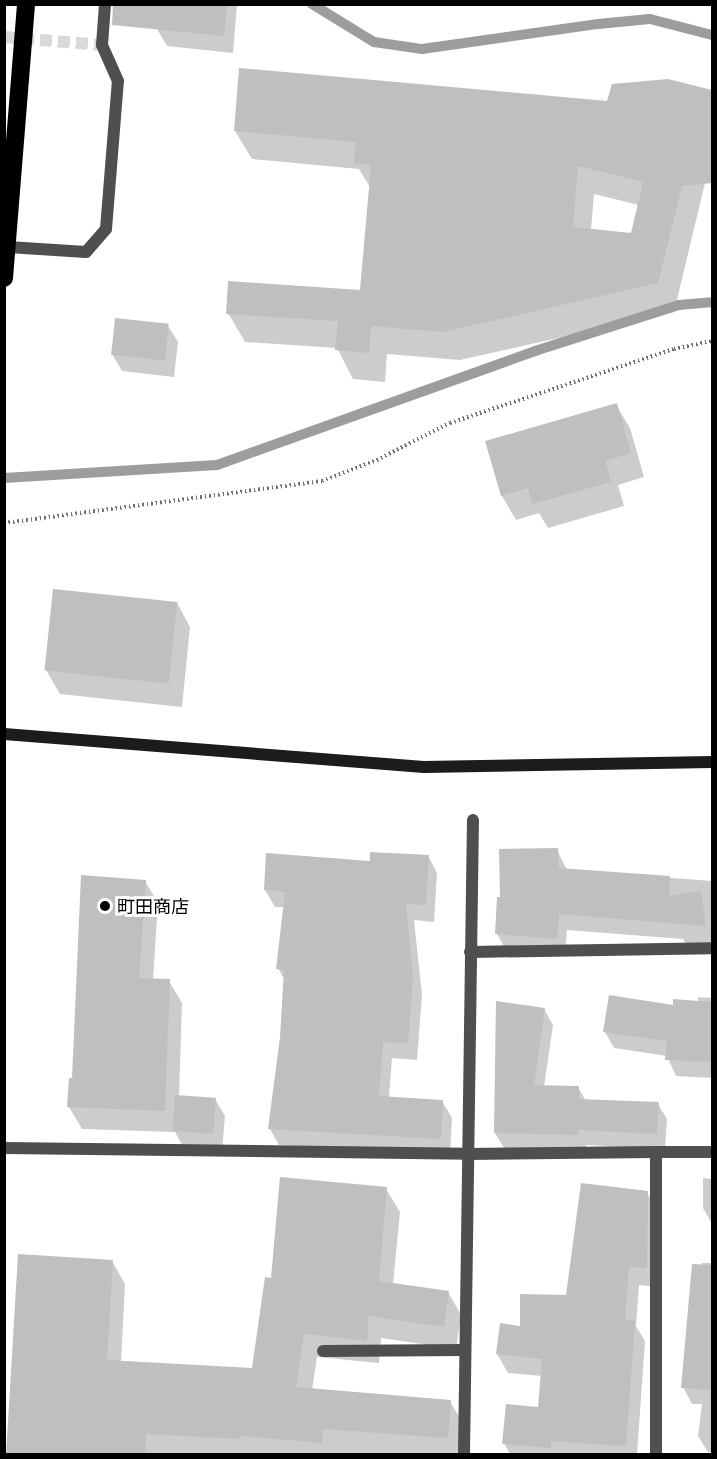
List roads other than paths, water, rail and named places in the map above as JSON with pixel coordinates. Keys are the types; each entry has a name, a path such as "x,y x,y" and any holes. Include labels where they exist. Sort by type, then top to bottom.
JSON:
{"highway":[{"path":"4,278 26,4"}],"street":[{"path":"8,247 86,252 106,229 118,81 102,45 105,4"},
{"path":"4,734 424,767 712,762"},
{"path":"464,1455 473,820"},
{"path":"470,952 712,948"},
{"path":"4,1148 467,1154 712,1152"},
{"path":"656,1455 657,1152"},
{"path":"323,1351 464,1350"}],"waterway":[{"path":"312,4 374,42 422,49 598,24 650,19 712,35"},
{"path":"4,478 217,465 535,351 679,305 712,302"}],"tunnel":[{"path":"4,37 102,45"}],"place":[{"name":"町田商店","path":"105,906"}]}
